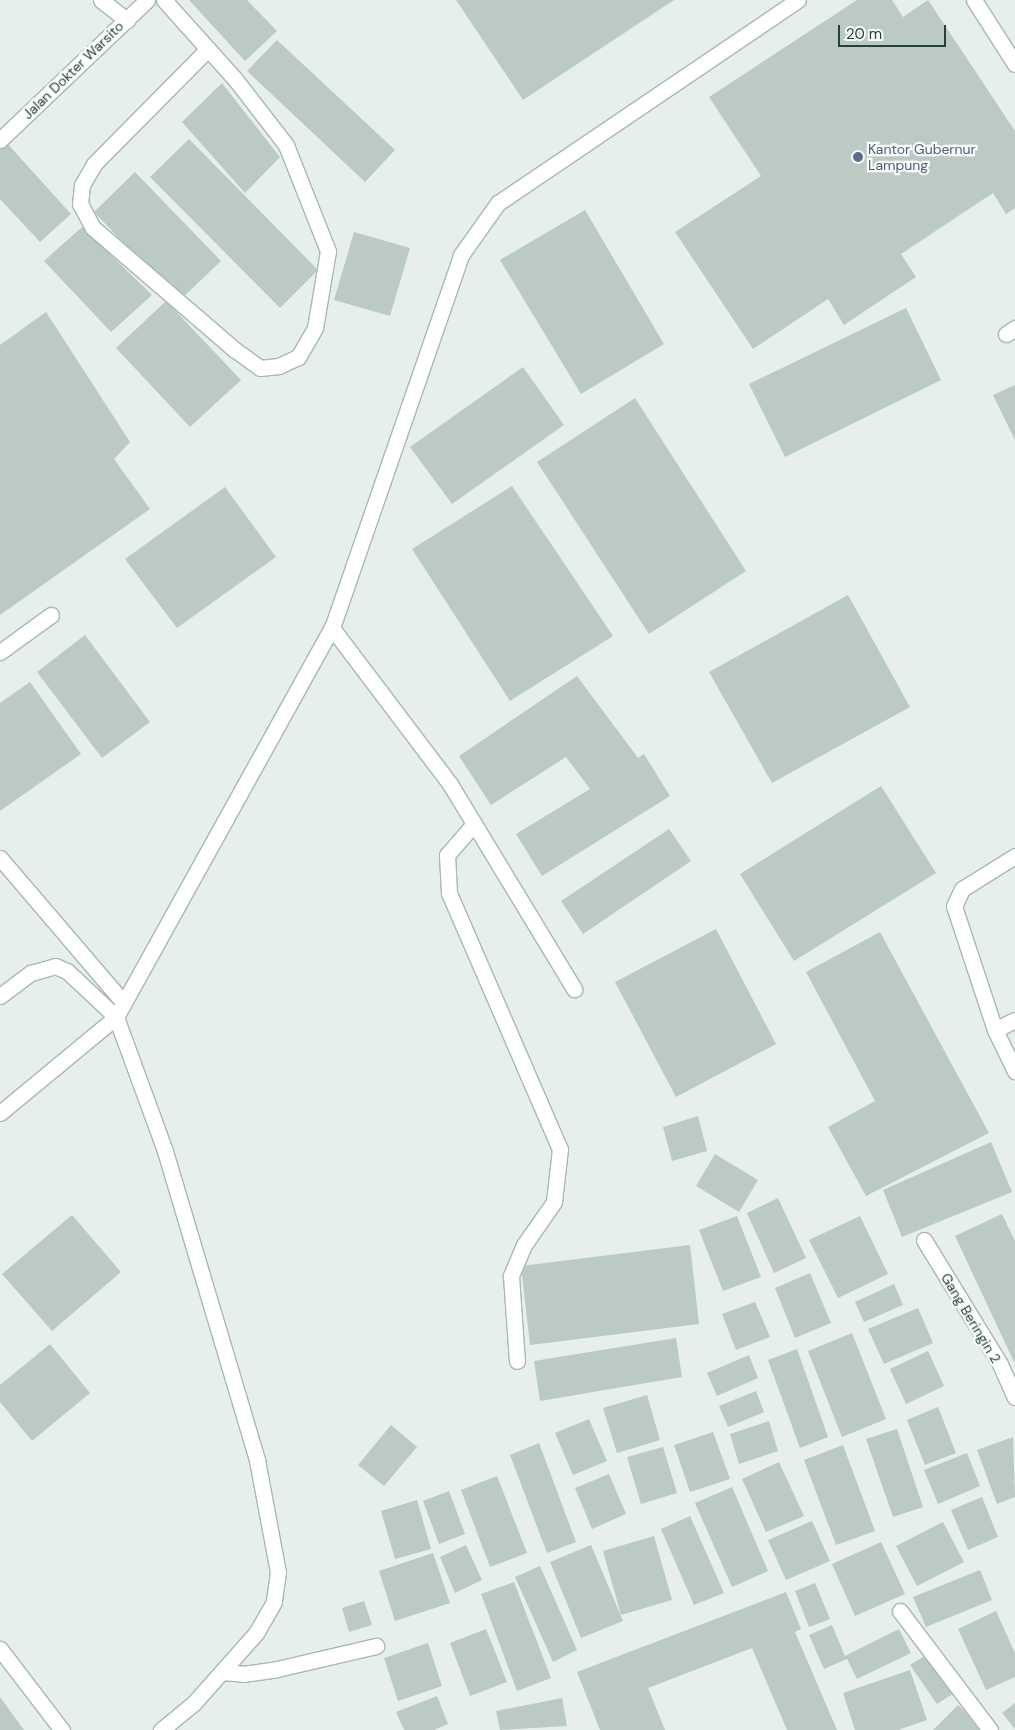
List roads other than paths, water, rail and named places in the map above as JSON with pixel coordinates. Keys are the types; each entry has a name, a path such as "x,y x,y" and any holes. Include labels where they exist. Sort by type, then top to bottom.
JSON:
{"street":[{"path":"101,0 126,20"},
{"name":"Jalan Dokter Warsito","path":"0,140 147,0"},
{"path":"164,0 208,49 286,145 328,251 315,328 298,357 279,366 260,368 227,344 93,228 80,204 82,185 94,164 208,49"},
{"path":"0,1113 116,1017 332,628 461,255 498,203 798,0"},
{"path":"974,0 1015,64"},
{"path":"0,652 51,614"},
{"path":"332,628 450,784 574,989"},
{"path":"474,824 447,855 449,893 560,1149 554,1202 524,1245 511,1276 518,1361"},
{"path":"1015,856 962,889 954,906 995,1030 1015,1071"},
{"path":"0,858 123,1002"},
{"path":"0,996 31,973 55,966 67,971 116,1017 165,1151 258,1460 271,1521 278,1572 274,1602 257,1632 222,1672 161,1730"},
{"path":"995,1030 1015,1020"},
{"name":"Gang Beringin 2","path":"924,1240 1000,1364 1015,1397"},
{"path":"900,1611 990,1730"},
{"path":"222,1672 243,1674 277,1669 376,1646"},
{"path":"0,1649 62,1730"}],"place":[{"name":"Kantor Gubernur Lampung","path":"858,157"}]}
